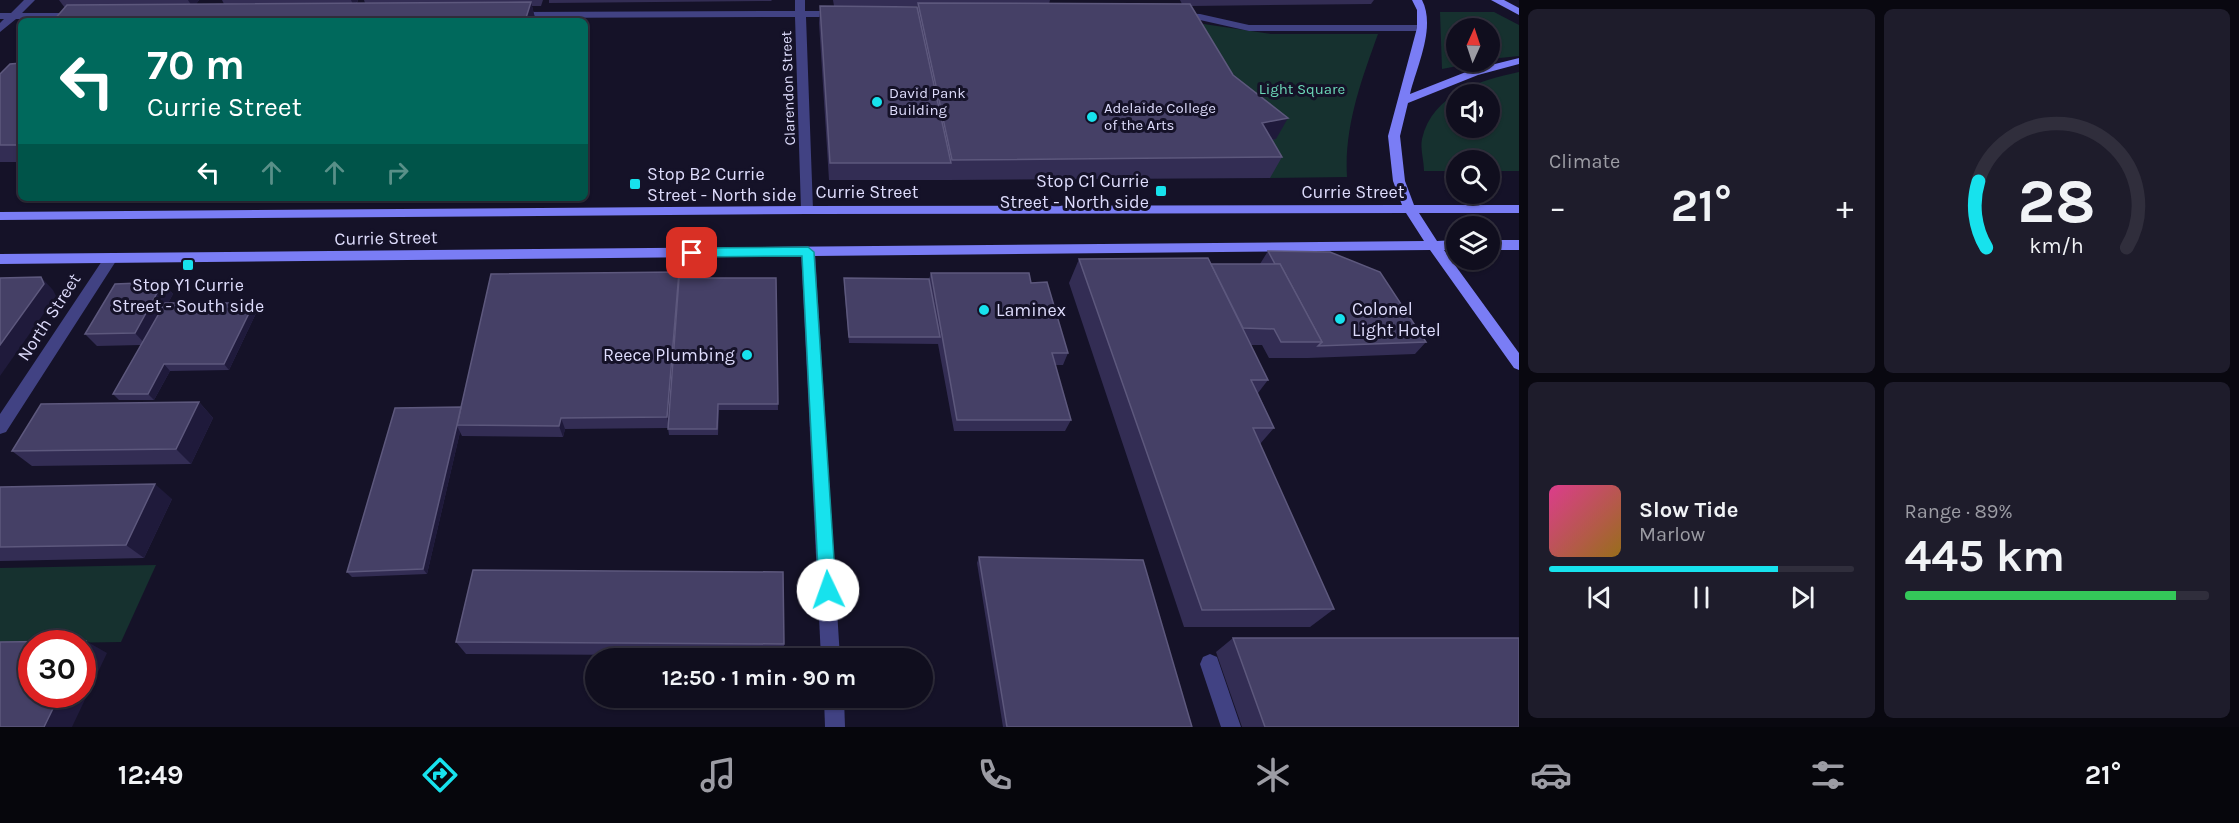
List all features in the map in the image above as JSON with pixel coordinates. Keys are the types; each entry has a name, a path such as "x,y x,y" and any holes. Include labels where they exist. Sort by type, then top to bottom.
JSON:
{"main road":[{"path":"1417,0 1422,10 1422,28 1394,136 1399,182 1410,210 1519,364"},
{"path":"1496,0 1519,12"},
{"path":"1404,101 1443,87 1467,73 1491,65 1519,61"},
{"name":"Currie Street","path":"0,216 807,210 1519,209"},
{"path":"1500,245 1519,245"},
{"name":"Currie Street","path":"0,259 1446,246"}],"street":[{"path":"0,29 30,0"},
{"name":"Clarendon Street","path":"800,0 807,210"},
{"path":"503,15 852,14"},
{"path":"0,16 88,16"},
{"path":"1172,16 1200,17 1249,28 1422,28"},
{"path":"808,252 830,648"},
{"name":"North Street","path":"0,427 111,258"},
{"path":"1210,664 1231,727"},
{"path":"834,708 835,727"}],"green space":[{"path":"1440,12 1494,12 1519,25 1519,56 1500,58 1500,18 1446,18 1446,68 1442,69"},
{"name":"Light Square","path":"1197,23 1271,34 1378,34 1351,122 1347,177 1270,178 1250,144"},
{"path":"1519,72 1519,171 1500,171 1500,150 1446,150 1446,171 1424,171 1422,139 1436,110 1446,101 1446,138 1500,138 1500,84 1477,84"},
{"path":"156,565 121,642 96,642 96,630 18,630 18,644 0,644 0,568"}],"building":[{"path":"531,2 526,18 56,18 67,5"},
{"name":"Adelaide College of the Arts","path":"918,3 1190,4 1233,75 1288,118 1262,123 1282,157 952,160"},
{"name":"David Pank Building","path":"820,6 917,7 951,163 830,163"},
{"path":"18,63 18,145 0,145 0,74 10,64"},
{"name":"Colonel Light Hotel","path":"1268,251 1330,252 1380,272 1426,342 1318,346 1322,342 1280,264 1275,264"},
{"path":"1208,258 1268,380 1251,380 1274,428 1253,428 1334,609 1202,610 1079,259"},
{"path":"1211,264 1280,264 1322,342 1281,342 1274,329 1243,328"},
{"path":"679,272 667,417 561,418 559,426 457,425 491,274"},
{"path":"931,273 1029,273 1031,283 1047,282 1068,353 1052,353 1071,420 957,420"},
{"path":"41,277 44,284 0,345 0,278"},
{"path":"679,278 776,278 778,404 718,404 717,429 668,429"},
{"path":"844,278 929,279 940,337 849,337"},
{"path":"163,282 135,333 85,334 115,284"},
{"path":"165,303 254,303 224,364 164,364 148,394 113,394"},
{"path":"199,402 176,449 12,451 41,404"},
{"path":"461,407 423,569 347,572 395,408"},
{"path":"155,484 126,545 0,547 0,487"},
{"path":"979,557 1143,560 1192,727 1007,727"},
{"path":"473,570 783,572 784,644 456,642"},
{"path":"1233,638 1519,638 1519,727 1265,727"},
{"path":"0,642 18,642 18,708 53,708 44,727 0,727"}],"place":[{"name":"David Pank Building","path":"877,102"},
{"name":"Adelaide College of the Arts","path":"1092,117"},
{"name":"Stop B2 Currie Street - North side","path":"635,184"},
{"name":"Stop C1 Currie Street - North side","path":"1161,191"},
{"name":"Stop Y1 Currie Street - South side","path":"188,265"},
{"name":"Laminex","path":"984,310"},
{"name":"Colonel Light Hotel","path":"1340,319"},
{"name":"Reece Plumbing","path":"747,355"}],"route":[{"path":"692,253 808,252 828,590"}]}
